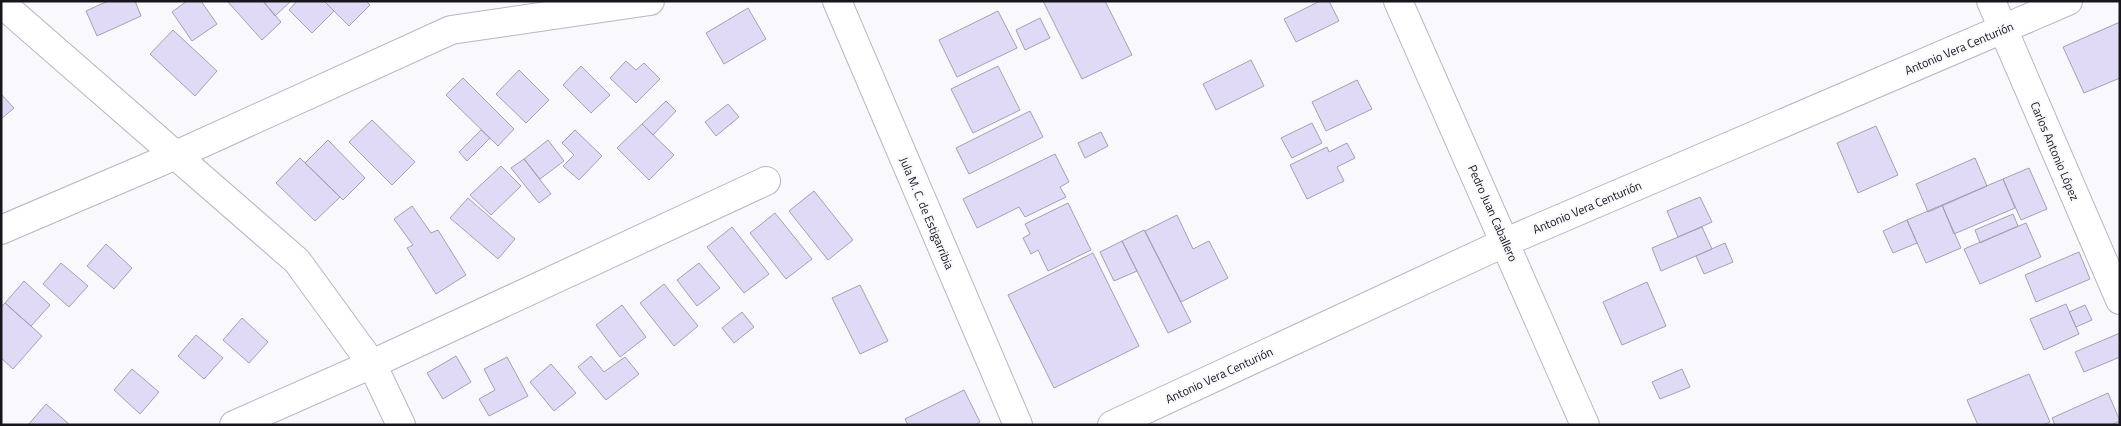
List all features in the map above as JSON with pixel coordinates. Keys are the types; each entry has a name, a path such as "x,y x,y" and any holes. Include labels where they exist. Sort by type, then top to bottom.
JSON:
{"street":[{"path":"1,230 174,156 451,30 650,1"},
{"name":"Jula M. C. de Estigarribia","path":"837,1 1018,425"},
{"name":"Pedro Juan Caballero","path":"1398,1 1506,242 1585,425"},
{"name":"Carlos Antonio López","path":"1991,1 2120,300"},
{"name":"Antonio Vera Centurión","path":"1112,425 1506,242 2068,1"},
{"path":"1,3 296,261 372,364 400,425"},
{"path":"234,425 372,364 766,181"}],"building":[{"path":"108,1 135,1 141,16 97,36 86,11"},
{"path":"187,1 201,1 217,24 192,41 172,12"},
{"path":"229,1 263,1 281,22 262,40"},
{"path":"263,1 291,1 275,16"},
{"path":"297,1 324,1 334,11 312,33 289,10"},
{"path":"324,1 366,1 370,5 349,26"},
{"path":"1043,1 1105,1 1132,55 1082,79"},
{"path":"1320,1 1329,1 1339,21 1296,42 1284,19"},
{"path":"748,8 766,39 724,64 706,33"},
{"path":"998,11 1017,48 957,77 939,40"},
{"path":"1040,18 1050,38 1025,50 1016,30"},
{"path":"2120,22 2120,78 2084,93 2063,47"},
{"path":"173,30 217,71 195,96 150,54"},
{"path":"1251,60 1264,86 1216,110 1203,84"},
{"path":"626,61 636,70 644,63 660,79 636,103 610,78"},
{"path":"581,66 610,95 591,113 563,85"},
{"path":"998,66 1020,110 973,133 951,89"},
{"path":"519,70 549,100 526,123 496,94"},
{"path":"463,78 514,129 498,146 446,95"},
{"path":"1357,80 1372,109 1326,131 1312,102"},
{"path":"1,94 14,108 1,119"},
{"path":"666,101 676,111 653,135 642,124"},
{"path":"728,104 739,117 716,136 705,122"},
{"path":"1030,111 1043,137 969,174 956,148"},
{"path":"372,120 415,162 392,185 349,142"},
{"path":"1312,123 1322,143 1292,158 1281,138"},
{"path":"642,124 674,155 649,180 617,148"},
{"path":"1876,126 1898,175 1858,193 1837,143"},
{"path":"481,130 490,138 467,161 459,152"},
{"path":"575,130 602,156 579,180 563,166 574,155 562,143"},
{"path":"1101,132 1108,146 1085,158 1078,143"},
{"path":"328,140 365,178 343,200 305,163"},
{"path":"548,140 564,161 540,179 524,159"},
{"path":"1347,143 1355,158 1337,167 1344,181 1307,199 1290,165 1327,147 1329,152"},
{"path":"1055,154 1069,182 1060,187 1066,197 1025,217 1019,207 977,228 963,199"},
{"path":"300,158 340,197 315,221 276,183"},
{"path":"1975,158 1987,186 1928,212 1916,184"},
{"path":"524,159 551,194 539,203 511,168"},
{"path":"501,166 521,186 491,215 470,195"},
{"path":"2029,168 2047,209 2021,220 2003,179"},
{"path":"2003,179 2015,208 1954,234 1942,205"},
{"path":"814,191 853,240 828,260 789,211"},
{"path":"1700,197 1712,222 1678,237 1667,211"},
{"path":"468,198 515,239 498,259 450,218"},
{"path":"1068,203 1091,250 1048,271 1038,250 1031,254 1023,238 1030,234 1025,224"},
{"path":"1942,205 1961,248 1926,263 1907,220"},
{"path":"412,206 431,233 438,230 466,275 436,294 407,248 413,245 394,219"},
{"path":"775,213 812,259 786,279 750,233"},
{"path":"2013,214 2018,226 1980,243 1975,230"},
{"path":"1177,215 1193,249 1209,241 1228,278 1181,302 1145,231"},
{"path":"1907,220 1917,243 1893,253 1883,231"},
{"path":"2026,223 2041,257 1980,284 1964,249"},
{"path":"732,227 769,274 744,293 707,247"},
{"path":"1702,227 1712,249 1661,271 1652,248"},
{"path":"1144,230 1191,322 1168,333 1122,241"},
{"path":"1122,241 1137,271 1114,281 1100,252"},
{"path":"1725,243 1733,262 1704,274 1696,256"},
{"path":"106,244 132,268 114,289 87,266"},
{"path":"2079,252 2090,279 2036,302 2025,275"},
{"path":"1093,253 1139,346 1054,388 1008,295"},
{"path":"61,263 88,286 69,307 43,284"},
{"path":"699,263 720,288 697,306 677,280"},
{"path":"24,281 50,305 31,326 5,303"},
{"path":"1647,282 1666,326 1622,345 1603,302"},
{"path":"664,284 698,326 674,346 640,303"},
{"path":"860,285 888,341 860,354 832,298"},
{"path":"5,303 42,336 13,369 1,358 1,307"},
{"path":"2066,304 2079,334 2044,350 2030,319"},
{"path":"622,305 646,337 620,357 596,325"},
{"path":"2085,305 2092,320 2076,327 2069,312"},
{"path":"742,312 754,327 734,343 722,328"},
{"path":"242,318 268,342 249,363 223,340"},
{"path":"2120,333 2120,357 2084,372 2075,352"},
{"path":"196,335 223,358 204,379 178,356"},
{"path":"456,356 471,382 443,399 427,373"},
{"path":"591,356 604,372 625,357 639,374 606,400 578,367"},
{"path":"507,357 528,396 489,416 479,399 495,390 484,369"},
{"path":"551,364 576,393 554,411 530,382"},
{"path":"132,369 159,392 140,414 114,390"},
{"path":"1682,369 1690,387 1660,399 1652,382"},
{"path":"2029,374 2050,422 2043,425 1978,425 1967,400"},
{"path":"964,390 980,422 975,425 908,425 905,419"},
{"path":"2108,393 2120,421 2111,425 2055,425 2052,418"},
{"path":"46,404 70,425 28,425"}]}
